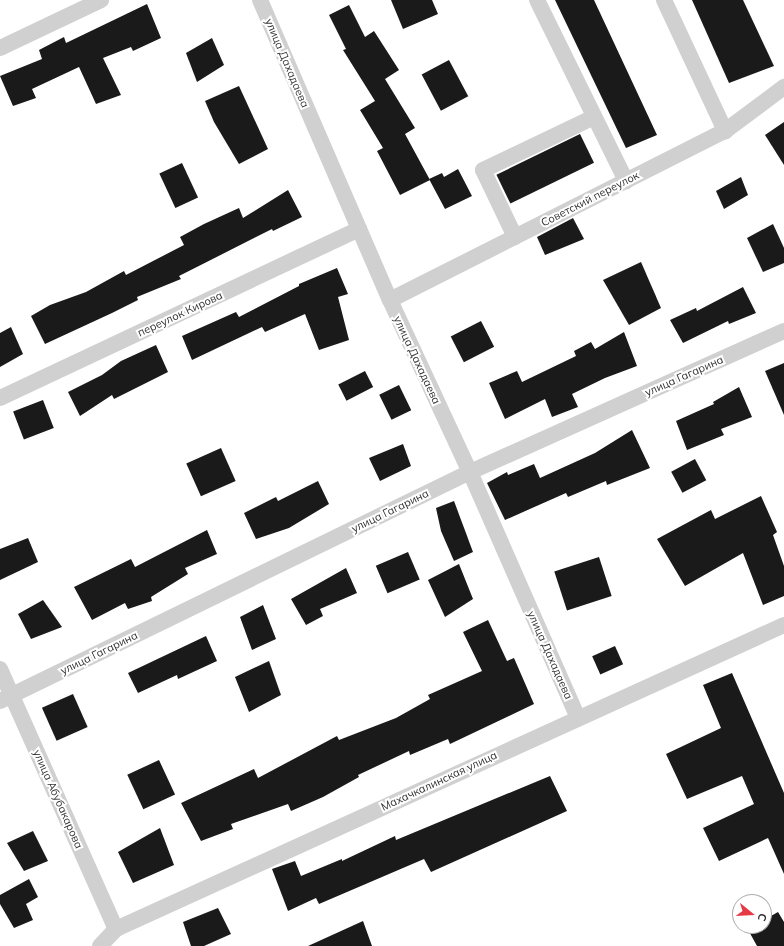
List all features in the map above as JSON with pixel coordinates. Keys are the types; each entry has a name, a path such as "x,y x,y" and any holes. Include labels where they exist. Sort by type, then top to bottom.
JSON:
{"street":[{"path":"0,48 101,0"},
{"name":"улица Дахадаева","path":"260,0 390,300 470,472 578,718"},
{"path":"537,0 626,181"},
{"path":"664,0 725,131"},
{"name":"Советский переулок","path":"390,300 725,131 784,87"},
{"path":"515,237 483,170 594,117"},
{"name":"переулок Кирова","path":"0,398 359,230"},
{"name":"улица Гагарина","path":"6,698 470,472 784,331"},
{"name":"Махачкалинская улица","path":"100,946 116,929 578,718 784,626"},
{"name":"улица Абубакарова","path":"0,669 6,698 116,929"}],"building":[{"path":"391,0 432,0 438,14 403,29"},
{"path":"555,0 594,0 657,135 626,148"},
{"path":"692,0 743,0 774,66 729,83"},
{"path":"147,4 161,38 133,51 131,47 103,58 121,95 96,104 79,67 32,89 36,98 13,106 0,76 42,59 39,50 64,37 66,43"},
{"path":"349,5 365,37 374,31 399,70 385,79 415,128 405,134 430,180 400,195 377,151 383,148 360,110 375,101 343,50 346,49 329,15"},
{"path":"212,38 224,65 197,82 186,53"},
{"path":"449,60 468,96 441,111 422,75"},
{"path":"239,86 268,149 239,164 214,122 205,101"},
{"path":"784,122 784,165 765,135"},
{"path":"580,134 594,163 510,204 496,175"},
{"path":"182,163 198,197 175,208 159,174"},
{"path":"458,169 472,196 445,209 429,179 442,173 444,177"},
{"path":"741,177 748,195 724,209 716,191"},
{"path":"288,190 302,217 273,231 272,229 179,276 181,279 137,297 138,300 45,344 31,316 50,305 86,292 124,271 126,275 184,245 180,237 204,224 239,208 243,218"},
{"path":"573,218 584,239 545,255 537,237"},
{"path":"773,224 784,248 784,263 763,272 747,238"},
{"path":"641,262 661,308 629,325 603,280"},
{"path":"337,268 348,294 338,297 349,340 319,350 305,314 265,332 262,327 192,360 182,336 236,312 239,317 299,286 299,284"},
{"path":"743,287 756,313 729,324 728,321 683,343 670,320 696,308 697,311"},
{"path":"481,321 494,347 464,362 451,336"},
{"path":"11,327 23,354 0,367 0,333"},
{"path":"624,332 637,366 605,378 572,394 578,407 552,417 545,399 505,419 489,383 517,371 522,382 576,356 574,351 591,342 595,349"},
{"path":"156,345 168,372 114,399 112,395 80,416 68,392 102,375 121,361"},
{"path":"784,363 784,415 765,371"},
{"path":"365,371 373,387 346,401 338,385"},
{"path":"399,385 411,410 392,420 379,395"},
{"path":"739,387 752,417 721,429 724,435 687,450 676,421 714,404 713,402"},
{"path":"43,400 54,428 24,439 13,411"},
{"path":"632,430 650,468 607,485 606,481 568,497 566,493 505,520 487,483 507,472 508,475 534,464 540,478 595,453"},
{"path":"403,444 411,466 380,481 369,458"},
{"path":"221,448 236,481 201,496 186,463"},
{"path":"695,459 706,480 682,493 671,472"},
{"path":"318,481 329,504 289,528 256,539 244,513 276,497 278,501"},
{"path":"761,496 777,532 773,535 784,566 784,596 763,605 743,553 685,586 657,539 711,510 715,519"},
{"path":"454,501 473,552 454,561 441,531 436,508"},
{"path":"207,530 217,554 185,568 188,574 151,597 152,601 128,609 125,603 92,620 74,587 131,559 135,567"},
{"path":"28,538 38,562 0,580 0,549"},
{"path":"408,552 420,580 388,593 376,566"},
{"path":"599,557 612,596 567,611 554,572"},
{"path":"459,564 473,599 445,617 428,580"},
{"path":"346,568 357,593 320,609 323,616 306,625 291,599"},
{"path":"43,600 62,627 31,639 18,614"},
{"path":"263,605 276,639 252,650 240,617"},
{"path":"488,620 507,661 514,658 534,704 450,744 448,739 410,755 409,751 358,775 359,777 323,797 291,811 288,804 231,824 233,829 201,841 181,803 254,769 258,778 337,736 339,740 396,718 430,699 428,695 482,671 463,632"},
{"path":"206,636 217,661 178,679 177,675 138,693 128,673"},
{"path":"615,646 623,664 600,674 592,656"},
{"path":"269,661 281,695 249,712 235,677"},
{"path":"732,673 784,793 784,874 768,838 719,861 703,828 754,804 742,776 687,799 666,754 721,728 703,685"},
{"path":"73,694 88,727 57,741 42,708"},
{"path":"159,760 175,794 143,809 127,775"},
{"path":"550,776 567,811 431,872 424,859 319,904 316,898 288,911 272,869 295,861 301,876 342,859 342,861 395,836 396,840"},
{"path":"160,828 174,865 133,883 118,852"},
{"path":"33,831 48,861 24,871 7,843"},
{"path":"29,879 38,897 26,904 33,920 14,928 0,904 0,895"},
{"path":"218,908 231,934 204,946 191,946 183,922"},
{"path":"778,912 784,922 784,946 757,946 750,934 772,934 772,915"},
{"path":"363,921 372,946 308,946"}]}
